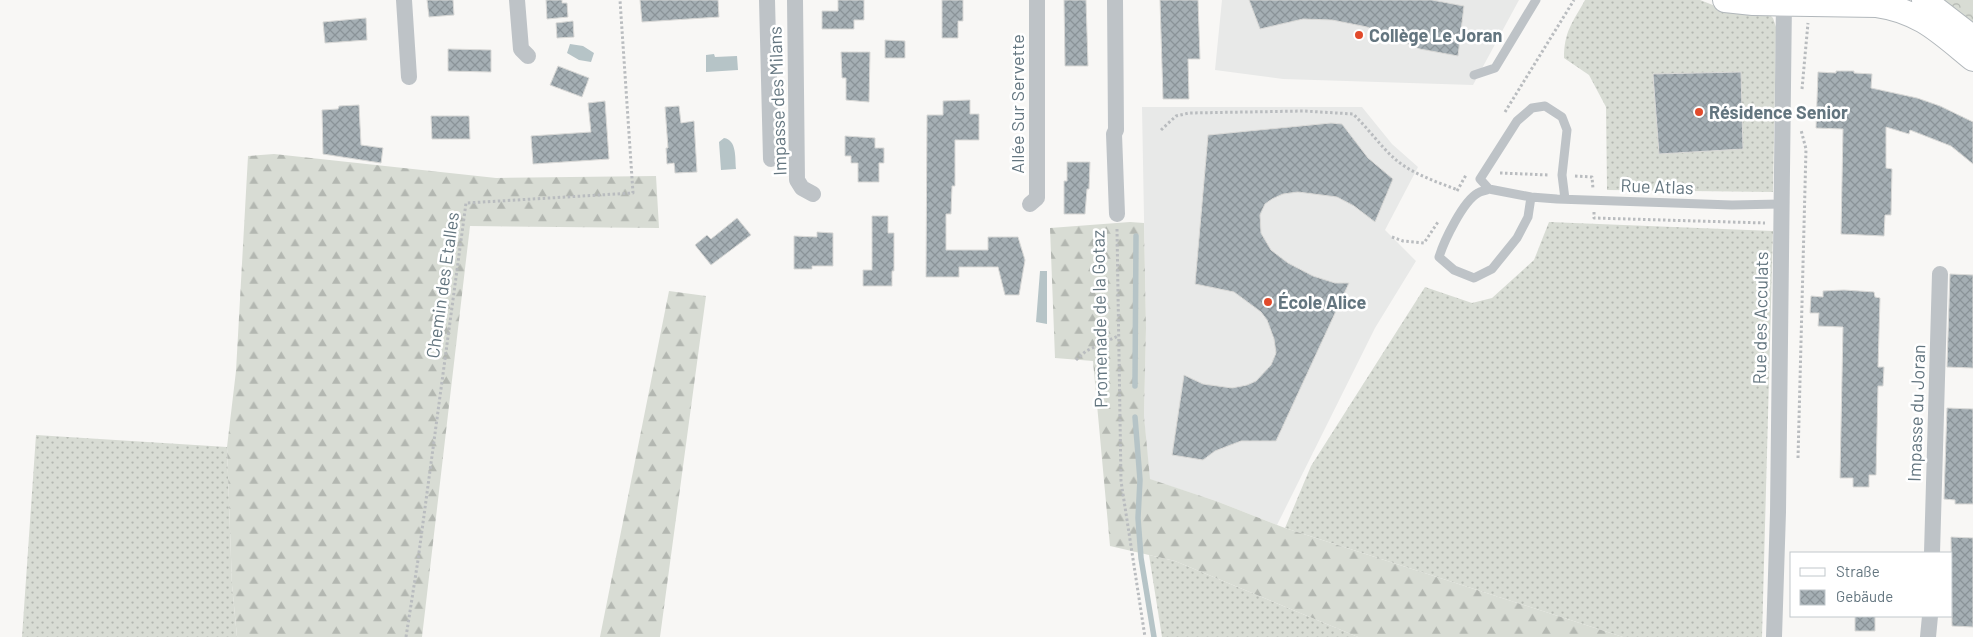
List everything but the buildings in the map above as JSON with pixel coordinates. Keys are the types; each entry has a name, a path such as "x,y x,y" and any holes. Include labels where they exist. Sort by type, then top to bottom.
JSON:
{"main road":[{"path":"1725,0 1877,4 1895,7 1910,12 1928,23 1973,59"},
{"path":"1924,0 1973,38"}],"street":[{"path":"404,0 409,77"},
{"path":"517,0 521,49 528,56"},
{"path":"767,0 771,159"},
{"name":"Impasse des Milans","path":"795,0 798,180 802,188 813,194"},
{"name":"Allée Sur Servette","path":"1030,204 1037,198 1037,0"},
{"name":"Promenade de la Gotaz","path":"1115,0 1116,130 1114,134 1117,214"},
{"name":"Rue des Acculats","path":"1774,637 1778,512 1784,2"},
{"name":"Impasse du Joran","path":"1932,552 1940,274"},
{"path":"1928,637 1930,617"}],"lane":[{"path":"1474,75 1495,68 1536,0"},
{"path":"1531,197 1528,217 1517,238 1492,269 1474,278 1454,270 1439,257 1447,235 1468,203 1476,194 1489,189 1480,179 1517,121 1532,108 1545,106 1562,117 1567,130 1562,175 1565,199"},
{"name":"Rue Atlas","path":"1489,189 1531,197 1565,199 1732,205 1782,204"}],"path":[{"name":"Chemin des Etalles","path":"406,637 420,551 466,203 633,193 620,0"},
{"path":"1504,115 1574,0"},
{"path":"1801,94 1808,23"},
{"path":"1161,130 1176,116 1189,113 1304,111 1353,114 1367,127 1395,160 1422,175 1458,190"},
{"path":"1798,464 1806,149 1801,130"},
{"path":"1453,198 1470,168"},
{"name":"Promenade de la Gotaz","path":"1117,214 1121,481 1145,637"},
{"path":"1392,238 1424,243 1439,220"},
{"path":"1076,360 1086,351 1119,335"}],"shaded area":[{"name":"Collège Le Joran","path":"1222,0 1519,0 1473,85 1283,79 1215,70"},
{"path":"570,44 583,46 594,53 591,62 579,60 567,53"},
{"path":"714,54 715,57 737,56 738,70 706,72 706,55"},
{"name":"École Alice","path":"1142,107 1362,107 1392,144 1418,167 1385,230 1416,261 1375,328 1277,525 1216,501 1149,479 1144,416 1146,328"},
{"path":"724,138 728,139 733,146 736,169 721,170 719,142"},
{"path":"1040,271 1047,271 1047,324 1036,322"}],"green space":[{"path":"1585,0 1700,0 1723,9 1767,12 1773,18 1776,27 1773,192 1607,190 1606,107 1589,75 1564,58 1567,34"},
{"path":"1943,0 1973,0 1973,25"},
{"path":"274,154 496,178 656,176 659,228 470,226 422,637 237,637 232,585 227,447 236,371 248,156"},
{"path":"1130,222 1144,223 1146,328 1144,416 1150,479 1216,501 1285,528 1623,637 1358,637 1175,561 1110,546 1093,361 1055,358 1050,228"},
{"path":"1549,222 1773,231 1762,637 1623,637 1285,528 1311,466 1425,287 1472,303 1492,298 1534,260"},
{"path":"669,291 706,296 660,637 600,637"},
{"path":"36,435 227,447 232,585 237,637 22,637"},
{"path":"1149,555 1175,561 1358,637 1162,637"}],"waterway":[{"path":"1135,386 1136,236"},
{"path":"1135,417 1140,480 1138,518 1141,558 1154,637"}],"place":[{"name":"Collège Le Joran","path":"1359,35"},
{"name":"Résidence Senior","path":"1699,112"},
{"name":"École Alice","path":"1268,302"}]}
